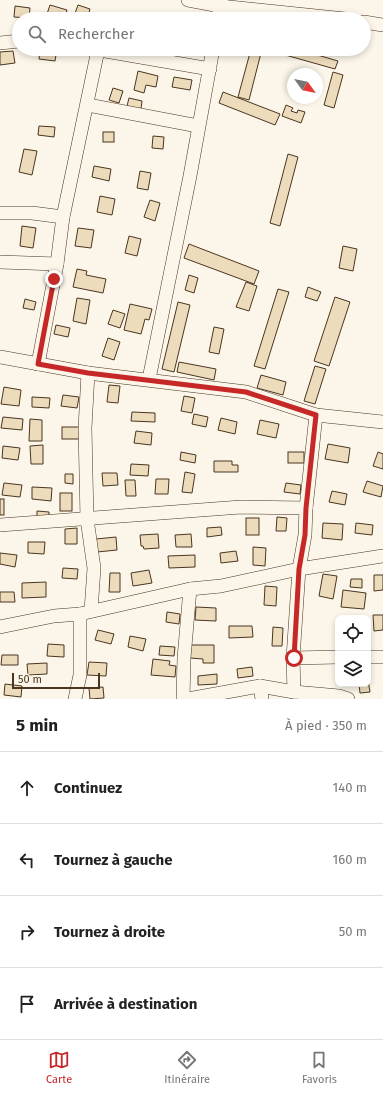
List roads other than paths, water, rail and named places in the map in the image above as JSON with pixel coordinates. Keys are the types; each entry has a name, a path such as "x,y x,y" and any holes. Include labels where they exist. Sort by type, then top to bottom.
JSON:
{"street":[{"path":"188,0 219,8 265,12"},
{"path":"371,23 383,25"},
{"path":"0,43 12,42"},
{"path":"38,364 57,264 63,217 88,105 95,56"},
{"path":"136,56 210,69"},
{"path":"149,379 190,176 212,56"},
{"path":"88,105 198,126"},
{"path":"0,213 32,213 63,217"},
{"path":"0,262 57,264"},
{"path":"0,357 88,373 149,379 246,392 316,415 383,422"},
{"path":"75,699 80,675 85,612 94,568 87,519 85,428 88,373"},
{"path":"294,692 294,658 299,569 305,535 306,508 316,415"},
{"path":"0,525 241,507 306,508"},
{"path":"0,627 54,616 85,612 190,589 221,586 299,569 383,556"},
{"path":"183,699 184,658 190,589"},
{"path":"371,657 383,657"},
{"path":"294,658 335,658"},
{"path":"260,686 262,699"},
{"path":"188,699 260,686 294,692 339,696 348,699"}]}
